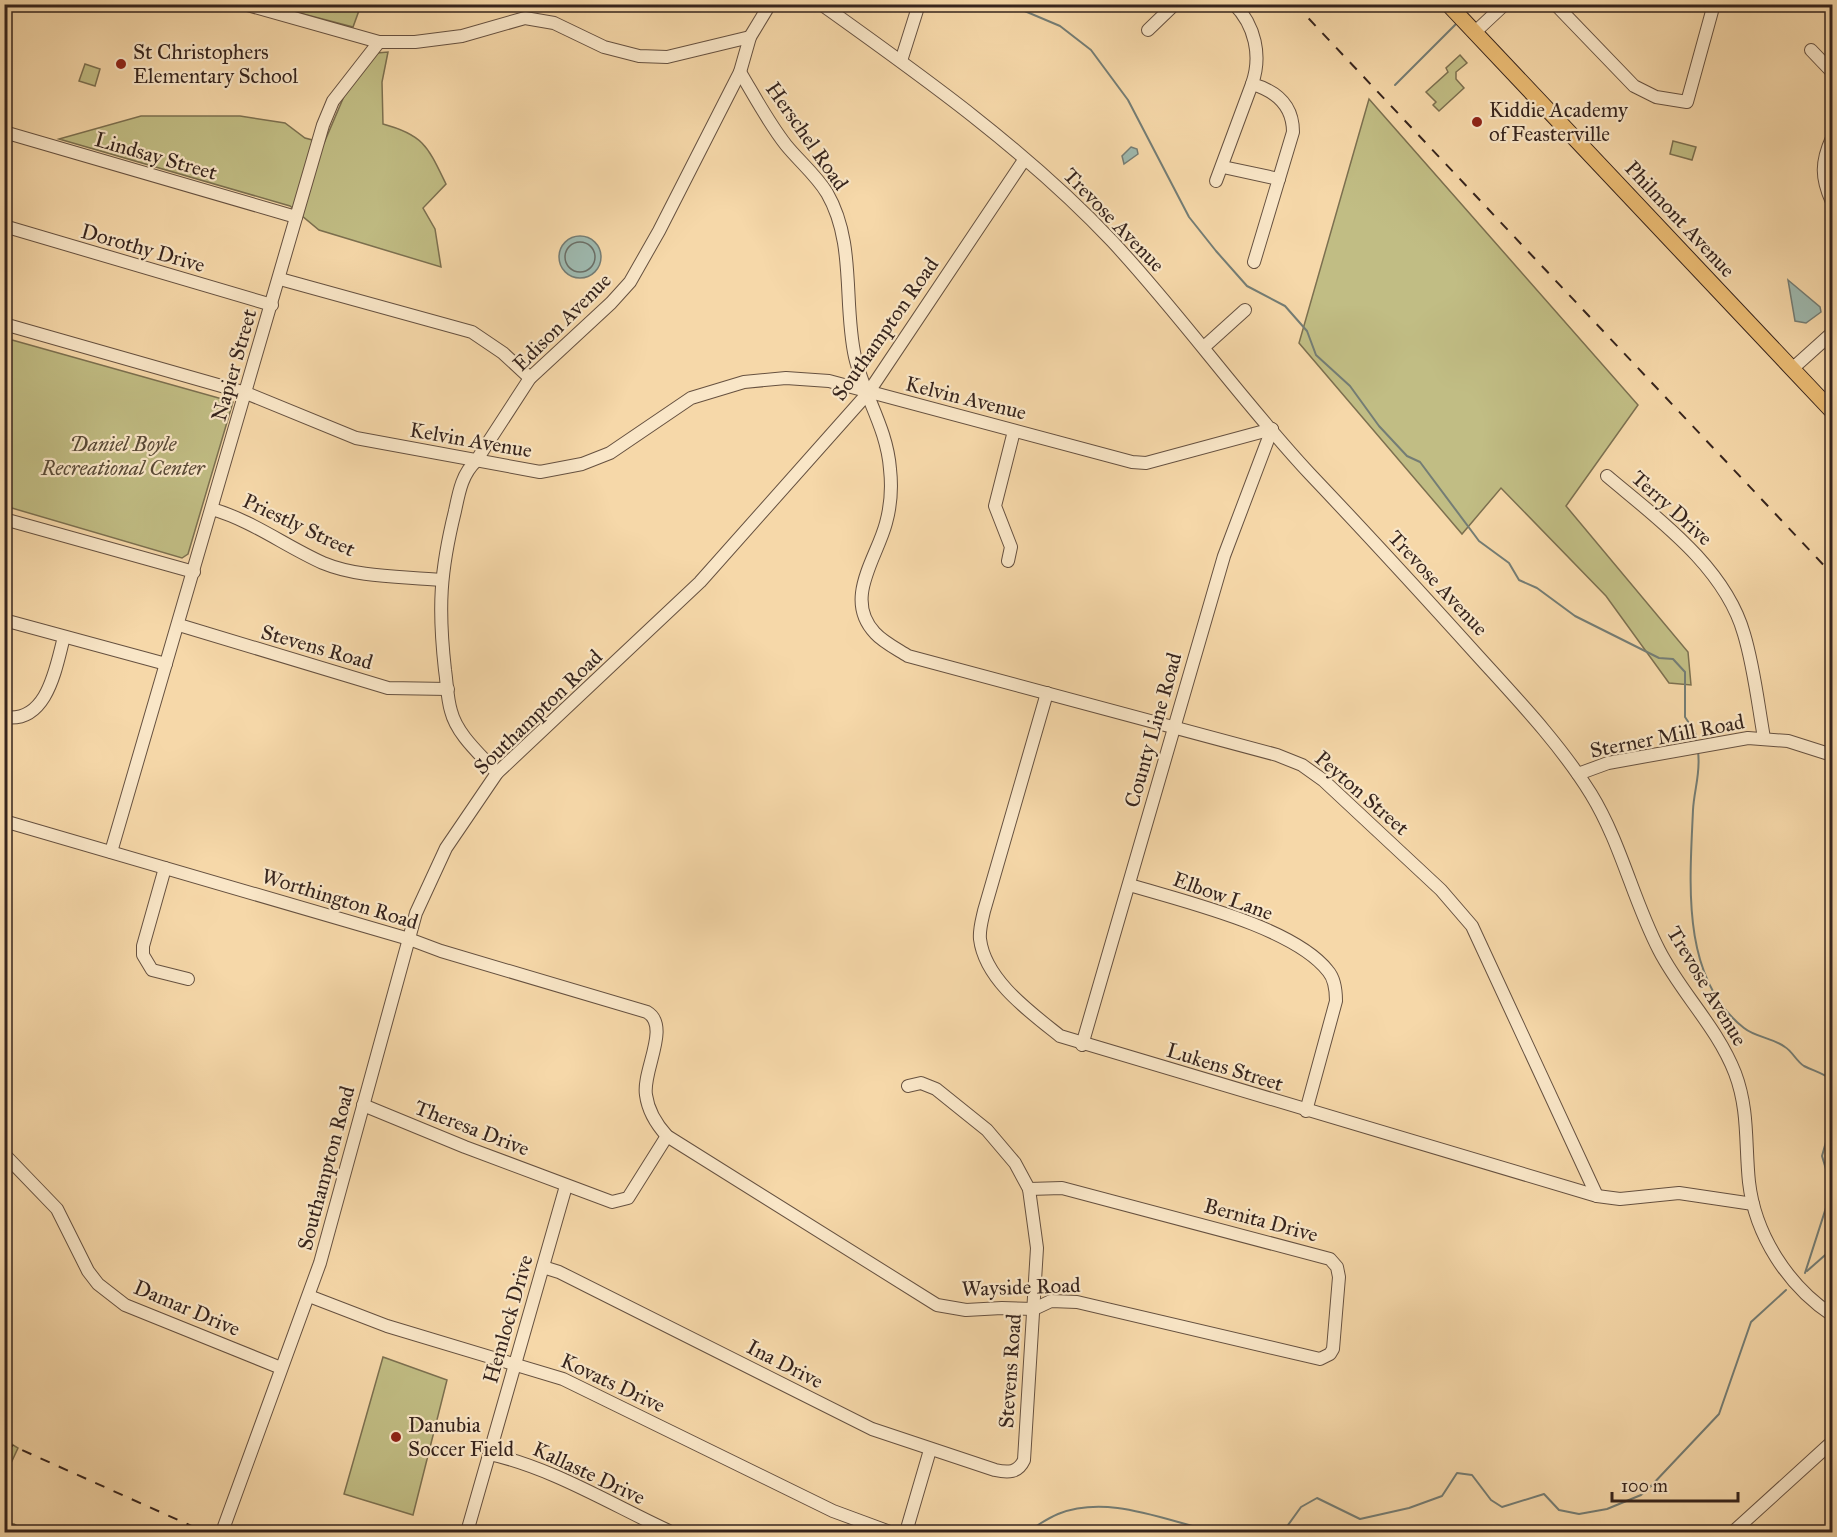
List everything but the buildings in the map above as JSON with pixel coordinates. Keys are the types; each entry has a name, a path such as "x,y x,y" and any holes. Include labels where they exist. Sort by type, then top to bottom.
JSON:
{"main road":[{"name":"Philmont Avenue","path":"1448,4 1833,411"}],"street":[{"path":"244,4 379,42 415,42 462,36 525,18 554,23 604,47 639,56 667,57 750,37"},
{"name":"Edison Avenue","path":"497,773 457,728 451,712 448,689 439,607 446,548 462,483 468,469 476,461 530,378 611,303 630,282 659,231 740,72 750,37 770,4"},
{"name":"Trevose Avenue","path":"821,4 901,61 1024,159 1110,239 1306,469 1493,673 1578,774 1605,819 1661,953 1715,1034 1733,1068 1747,1121 1749,1180 1753,1204 1774,1253 1800,1288 1833,1315"},
{"path":"901,61 919,4"},
{"path":"1148,30 1175,4"},
{"path":"1216,181 1223,167 1236,121 1256,73 1255,43 1248,24 1234,4"},
{"path":"1474,33 1505,4"},
{"path":"1555,4 1634,86 1656,97 1687,102 1714,4"},
{"name":"Napier Street","path":"111,852 179,626 323,125 333,101 379,42"},
{"path":"1811,50 1833,72"},
{"name":"Herschel Road","path":"740,72 773,128 827,193 837,213 846,249 855,355 887,445 891,486 886,524 863,580 863,608"},
{"path":"1252,84 1277,95 1292,117 1293,132 1254,262"},
{"name":"Lindsay Street","path":"4,132 296,217"},
{"path":"1833,138 1825,153 1822,171 1833,202"},
{"name":"Southampton Road","path":"223,1531 309,1296 416,913 446,848 497,773 700,582 868,393 1024,159"},
{"path":"1223,167 1279,179"},
{"name":"Dorothy Drive","path":"4,226 272,305"},
{"path":"280,279 472,332 503,353 530,378"},
{"path":"1204,347 1245,310"},
{"name":"Kelvin Avenue","path":"4,324 246,393 356,438 540,472 582,464 610,453 691,398 744,382 786,378 829,381 1132,462 1146,463 1272,429"},
{"path":"1792,369 1833,333"},
{"name":"County Line Road","path":"1082,1045 1224,556 1272,429"},
{"path":"1008,561 1011,547 995,506 1014,430"},
{"name":"Terry Drive","path":"1607,476 1695,552 1738,617 1748,648 1764,738"},
{"name":"Priestly Street","path":"212,509 237,516 324,563 353,572 441,580"},
{"path":"4,519 194,572"},
{"name":"Peyton Street","path":"863,608 868,624 875,634 908,656 1277,755 1309,770 1457,906 1478,939 1597,1196"},
{"path":"4,620 166,664"},
{"name":"Stevens Road","path":"179,626 388,688 448,689"},
{"path":"4,717 28,712 43,700 51,683 64,637"},
{"name":"Lukens Street","path":"1047,693 984,911 980,939 988,964 998,979 1059,1036 1082,1045 1597,1196 1620,1199 1679,1193 1753,1204"},
{"name":"Sterner Mill Road","path":"1578,774 1608,763 1738,739 1764,738 1788,741 1833,755"},
{"name":"Worthington Road","path":"4,821 409,939 441,951 641,1010 654,1016 657,1033 645,1083 646,1094 654,1117 668,1136"},
{"path":"165,868 142,946 143,955 152,970 188,979"},
{"name":"Elbow Lane","path":"1130,885 1222,913 1259,927 1299,949 1327,970 1335,984 1336,1001 1306,1111"},
{"name":"Stevens Road","path":"908,1086 921,1083 936,1089 987,1130 1015,1163 1029,1190 1037,1232 1034,1309 1024,1460 1017,1469"},
{"name":"Theresa Drive","path":"363,1105 566,1186"},
{"path":"566,1186 612,1202 624,1200 668,1136"},
{"name":"Wayside Road","path":"668,1136 938,1305 966,1310 1034,1309 1051,1301 1077,1302 1275,1348"},
{"name":"Damar Drive","path":"4,1154 57,1209 88,1271 110,1295 125,1305 281,1368"},
{"name":"Hemlock Drive","path":"467,1533 566,1186"},
{"name":"Bernita Drive","path":"1029,1190 1062,1188 1330,1259 1337,1267 1339,1277 1333,1349 1330,1354 1320,1359 1275,1348"},
{"name":"Ina Drive","path":"543,1267 559,1272 872,1429 995,1470 1011,1472 1017,1469"},
{"name":"Kovats Drive","path":"309,1296 387,1326 563,1379 833,1511 890,1533"},
{"path":"1733,1533 1833,1442"},
{"path":"906,1533 930,1450"},
{"name":"Kallaste Drive","path":"489,1454 512,1459 540,1471 671,1533"}],"green space":[{"path":"361,4 353,27 269,5"},
{"path":"388,52 382,82 383,124 408,133 423,144 446,184 423,208 435,229 441,267 319,230 290,206 59,139 141,116 240,116 285,123 305,138 324,143 345,94 377,53"},
{"path":"1460,55 1467,63 1456,72 1456,79 1464,88 1439,111 1433,105 1436,102 1426,92 1448,72 1446,68"},
{"path":"85,64 100,69 95,86 79,81"},
{"path":"1369,99 1638,405 1566,506 1688,652 1691,685 1669,683 1606,596 1501,488 1462,534 1299,343"},
{"path":"1673,141 1696,147 1692,160 1670,154"},
{"name":"Daniel Boyle Recreational Center","path":"5,338 233,402 188,554 182,558 5,506"},
{"name":"Danubia Soccer Field","path":"383,1357 447,1380 413,1515 344,1494"},
{"path":"5,1440 18,1448 5,1476"},
{"path":"4,1523 14,1524 27,1532 5,1532"}],"water":[{"path":"1131,147 1137,149 1138,154 1124,164 1122,156"},
{"path":"580,236 595,242 601,257 595,272 580,278 565,272 559,257 565,242"},
{"path":"1788,280 1820,307 1821,312 1806,323 1795,321"}],"waterway":[{"path":"1008,4 1060,26 1091,50 1128,100 1189,217 1247,286 1285,306 1307,331 1316,355 1350,386 1379,426 1407,456 1420,462 1479,541 1509,563 1519,580 1537,588 1575,616 1659,658 1673,659 1685,672 1685,717 1695,732 1697,743"},
{"path":"1465,4 1465,9"},
{"path":"1395,85 1456,24"},
{"path":"1698,752 1699,767 1693,810 1691,897 1693,927 1699,956 1709,983 1723,1007 1744,1028 1753,1034 1780,1044 1804,1066 1832,1080"},
{"path":"1805,1273 1832,1189 1822,1156 1826,1142 1832,1140"},
{"path":"1807,1271 1832,1249"},
{"path":"1283,1532 1301,1507 1317,1498 1360,1519 1409,1508 1442,1496 1457,1473 1472,1475 1491,1500 1502,1507 1544,1494 1559,1510 1579,1514 1607,1509 1641,1495 1719,1414 1751,1322 1786,1290"},
{"path":"1025,1532 1058,1514 1097,1507 1137,1511 1216,1532"}],"railway":[{"path":"1295,4 1832,574"},
{"path":"4,1442 205,1532"}],"place":[{"name":"St Christophers Elementary School","path":"121,64"},
{"name":"Kiddie Academy of Feasterville","path":"1477,122"},
{"name":"Danubia Soccer Field","path":"396,1437"}]}
